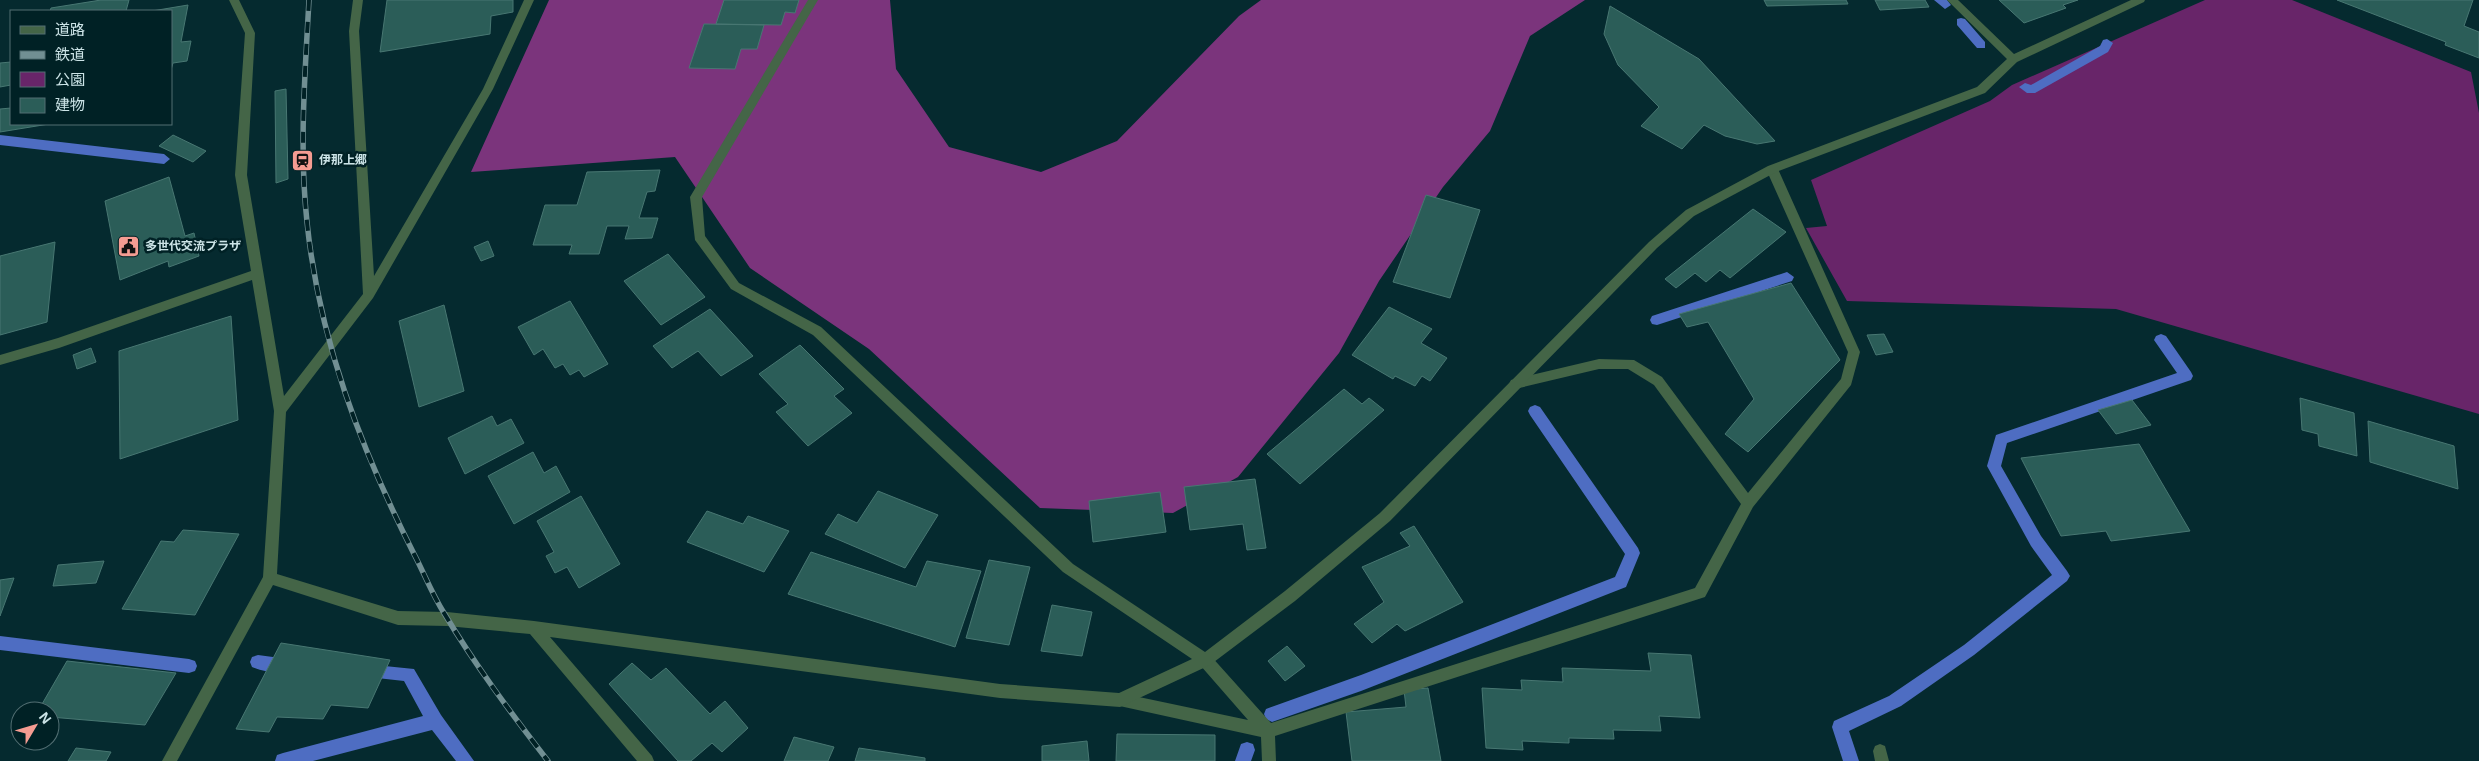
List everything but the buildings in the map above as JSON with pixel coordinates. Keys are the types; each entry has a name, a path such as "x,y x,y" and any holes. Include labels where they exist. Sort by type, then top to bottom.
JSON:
{"street":[{"path":"169,761 270,578 280,411 241,176 250,33 234,0"},
{"path":"358,0 354,32 369,295"},
{"path":"280,411 369,295 488,89 529,0"},
{"path":"813,0 696,197 699,238 735,286 817,331 1068,568 1205,660 1268,731 1269,761"},
{"path":"1952,0 2012,59"},
{"path":"1120,700 1205,660 1290,596 1385,517 1653,245 1690,213 1772,169 1981,90 2012,59 2140,0"},
{"path":"270,578 398,618 447,619 534,628 1000,691 1120,700 1268,731 1700,593 1748,504 1847,381 1854,352 1772,169"},
{"path":"0,360 59,343 256,274"},
{"path":"1515,384 1599,364 1630,364 1658,382 1748,504"},
{"path":"534,628 647,761"}],"green space":[{"path":"2205,0 2292,0 2471,72 2479,113 2479,414 2116,309 1847,301 1806,228 1827,226 1811,180 1990,101 2012,85"}],"shaded area":[{"path":"549,0 890,0 896,69 949,147 1041,172 1117,141 1239,16 1261,0 1585,0 1530,36 1490,131 1443,187 1379,281 1339,353 1238,477 1173,513 1040,508 869,349 750,268 675,157 471,172"}],"waterway":[{"path":"1940,0 1945,5"},
{"path":"1961,22 1981,45"},
{"path":"2025,87 2031,90 2104,49 2107,43"},
{"path":"0,140 164,159"},
{"path":"1657,320 1787,277"},
{"path":"1851,761 1840,727 1895,701 1969,650 2062,576 2036,541 1994,466 2001,439 2186,376 2161,340"},
{"path":"1272,714 1361,683 1621,582 1633,553 1535,411"},
{"path":"0,643 189,666"},
{"path":"258,662 289,665"},
{"path":"365,671 408,674 435,721"},
{"path":"283,761 435,721"},
{"path":"435,721 466,761"},
{"path":"1243,761 1247,750"}],"railway":[{"path":"309,0 303,139 307,222 321,309 345,393 377,474 440,606 481,670 548,761"}],"place":[{"name":"伊那上郷","path":"303,160"},
{"name":"多世代交流プラザ","path":"129,246"}]}
